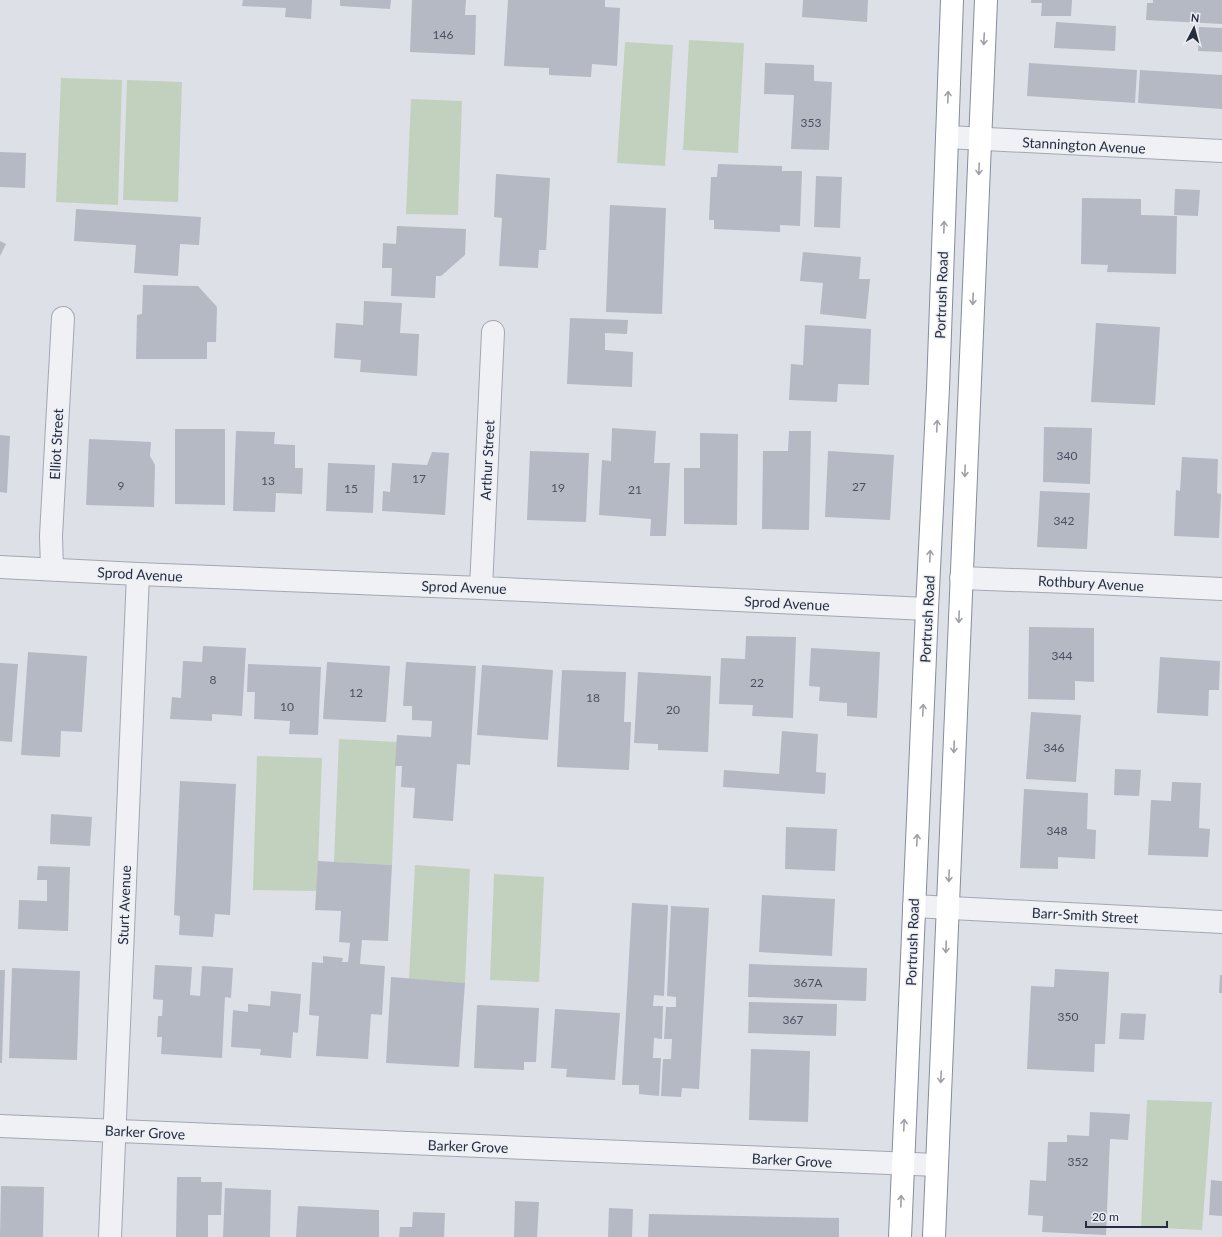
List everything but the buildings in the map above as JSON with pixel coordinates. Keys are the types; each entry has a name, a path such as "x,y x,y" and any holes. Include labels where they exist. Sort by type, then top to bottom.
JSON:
{"highway":[{"name":"Portrush Road","path":"900,1237 938,388 952,0"},
{"path":"934,1237 986,0"}],"street":[{"name":"Stannington Avenue","path":"947,137 1222,151"},
{"name":"Elliot Street","path":"52,569 51,536 63,318"},
{"name":"Arthur Street","path":"481,588 493,332"},
{"name":"Sprod Avenue","path":"0,567 927,609"},
{"name":"Sturt Avenue","path":"110,1237 138,574"},
{"name":"Rothbury Avenue","path":"961,578 1222,589"},
{"name":"Barr-Smith Street","path":"914,906 1222,922"},
{"name":"Barker Grove","path":"0,1126 937,1165"}],"green space":[{"path":"689,40 744,43 738,153 683,150"},
{"path":"625,42 673,45 665,166 617,163"},
{"path":"61,78 122,80 118,205 56,202"},
{"path":"127,80 182,82 178,202 123,200"},
{"path":"411,99 462,101 458,215 406,214"},
{"path":"339,739 397,742 392,865 334,862"},
{"path":"257,756 322,758 317,891 253,890"},
{"path":"415,865 470,869 465,983 409,979"},
{"path":"494,874 544,877 539,982 490,980"},
{"path":"1147,1100 1212,1102 1202,1230 1141,1227"}]}
